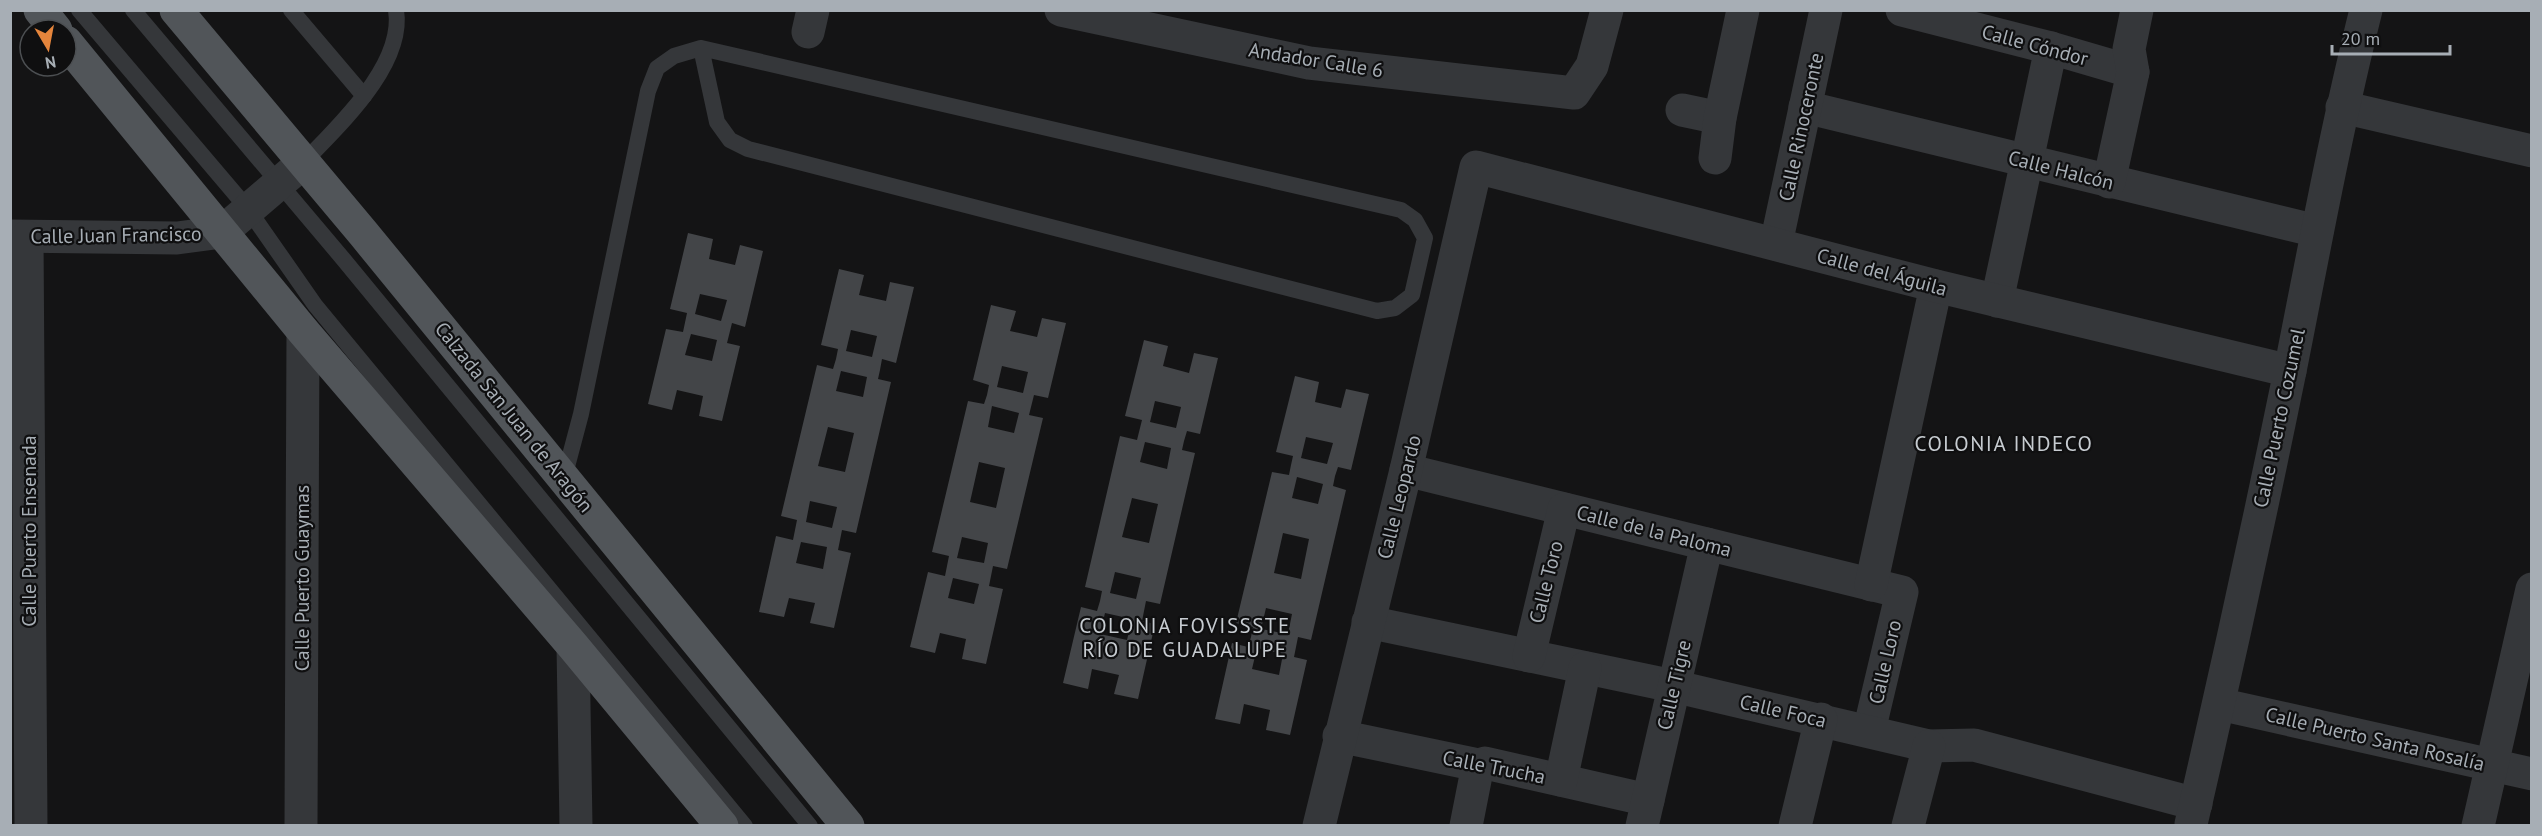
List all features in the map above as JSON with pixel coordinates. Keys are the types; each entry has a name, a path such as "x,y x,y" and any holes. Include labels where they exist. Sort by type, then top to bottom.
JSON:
{"main road":[{"name":"Calzada San Juan de Aragón","path":"176,10 304,162 848,825"},
{"path":"78,57 303,331 573,646 722,825"}],"street":[{"name":"Andador Calle 6","path":"1061,10 1309,63 1575,93 1592,66 1607,10"},
{"path":"1715,158 1720,118 1743,10"},
{"name":"Calle Rinoceronte","path":"1776,243 1826,10"},
{"name":"Calle Cóndor","path":"1902,10 1964,18 2051,48 2133,72"},
{"path":"2109,182 2133,72 2129,49 2137,10"},
{"name":"Calle Puerto Cozumel","path":"2193,815 2290,371 2342,107 2366,10"},
{"path":"1997,301 2051,48"},
{"name":"Calle Halcón","path":"1805,107 2317,231"},
{"path":"2342,107 2532,151"},
{"path":"1682,110 1720,118"},
{"name":"Calle Juan Francisco","path":"19,237 177,238 222,232 304,162"},
{"name":"Calle del Águila","path":"1476,167 1936,286 2290,371"},
{"name":"Calle Leopardo","path":"1319,825 1406,470 1476,167"},
{"name":"Calle Puerto Ensenada","path":"19,237 31,825"},
{"name":"Calle Loro","path":"1869,732 1887,588 1936,286"},
{"name":"Calle Puerto Guaymas","path":"301,825 303,331"},
{"name":"Calle de la Paloma","path":"1406,470 1887,588"},
{"name":"Calle Toro","path":"1528,656 1564,509"},
{"name":"Calle Tigre","path":"1645,813 1707,544"},
{"path":"2478,825 2532,588"},
{"name":"Calle Foca","path":"1368,622 1821,719 1929,746 1974,745 2193,815"},
{"path":"573,646 576,825"},
{"path":"1561,780 1585,668"},
{"name":"Calle Puerto Santa Rosalía","path":"2219,704 2532,774"},
{"path":"1799,824 1821,719"},
{"name":"Calle Trucha","path":"1339,736 1478,765 1485,763 1561,780 1645,813"},
{"path":"1908,825 1929,746"},
{"path":"1466,825 1478,765"}],"lane":[{"path":"79,10 248,209 315,305 745,825"},
{"path":"133,10 366,287 810,825"},
{"path":"291,10 364,96"},
{"path":"304,162 364,96 391,53 398,20 396,10"},
{"path":"564,478 581,414 648,91 657,68 674,56 701,48 1401,210 1415,220 1425,238 1412,295 1395,308 1377,310 748,149 730,140 717,122 701,48"}],"building":[{"path":"688,233 713,239 709,259 735,265 740,245 763,251 745,327 732,323 727,343 740,346 722,421 699,416 703,396 677,390 672,410 648,404 666,329 683,332 687,313 670,309","holes":["700,294 727,300 721,321 695,314","691,334 717,340 712,361 685,355"]},
{"path":"839,269 864,275 859,295 886,301 890,282 914,287 896,363 882,359 878,379 891,382 856,533 842,530 838,550 851,553 834,628 810,623 815,603 789,598 784,617 759,612 776,536 793,540 797,520 781,516 817,365 833,369 836,359 838,349 821,345","holes":["851,330 877,336 872,357 846,351","841,371 867,377 863,397 836,391","828,427 854,433 845,472 818,466","810,501 837,507 832,528 806,522","801,542 827,547 823,569 796,563"]},
{"path":"991,305 1016,311 1010,331 1037,337 1042,318 1066,323 1048,398 1034,395 1029,415 1043,418 1007,569 993,566 989,586 1003,589 986,664 962,659 966,639 940,633 935,653 910,647 928,572 945,576 949,556 932,552 968,401 984,404 989,385 973,380","holes":["1002,366 1028,372 1023,393 997,387","992,406 1019,413 1014,433 988,427","979,462 1005,468 996,508 970,502","962,537 988,543 984,563 957,558","953,578 979,584 974,604 948,598"]},
{"path":"1144,340 1168,346 1163,366 1189,373 1194,353 1218,358 1200,434 1187,431 1184,441 1182,450 1195,453 1160,604 1146,601 1142,621 1155,624 1138,699 1114,694 1119,675 1092,669 1088,689 1063,683 1081,607 1097,611 1100,601 1102,591 1085,587 1120,436 1137,440 1142,420 1125,416","holes":["1155,401 1181,407 1176,428 1150,422","1145,442 1171,448 1167,469 1140,462","1132,498 1158,504 1149,543 1122,537","1115,572 1141,578 1136,599 1110,593","1105,613 1132,619 1127,640 1100,634"]},
{"path":"1295,376 1319,382 1315,402 1341,408 1346,389 1369,394 1351,470 1338,467 1335,476 1333,486 1346,490 1311,640 1298,637 1294,657 1307,660 1290,735 1266,730 1270,710 1244,704 1240,724 1215,719 1232,643 1248,647 1251,637 1253,627 1236,623 1272,472 1289,475 1293,456 1276,452","holes":["1306,437 1333,443 1327,464 1301,458","1297,477 1323,484 1318,504 1292,498","1283,533 1309,539 1301,579 1274,573","1266,608 1292,614 1288,634 1261,629","1257,648 1283,654 1279,675 1252,669"]}],"district":[{"name":"COLONIA INDECO","path":"2004,444"},
{"name":"COLONIA FOVISSSTE RÍO DE GUADALUPE","path":"1185,638"}]}
